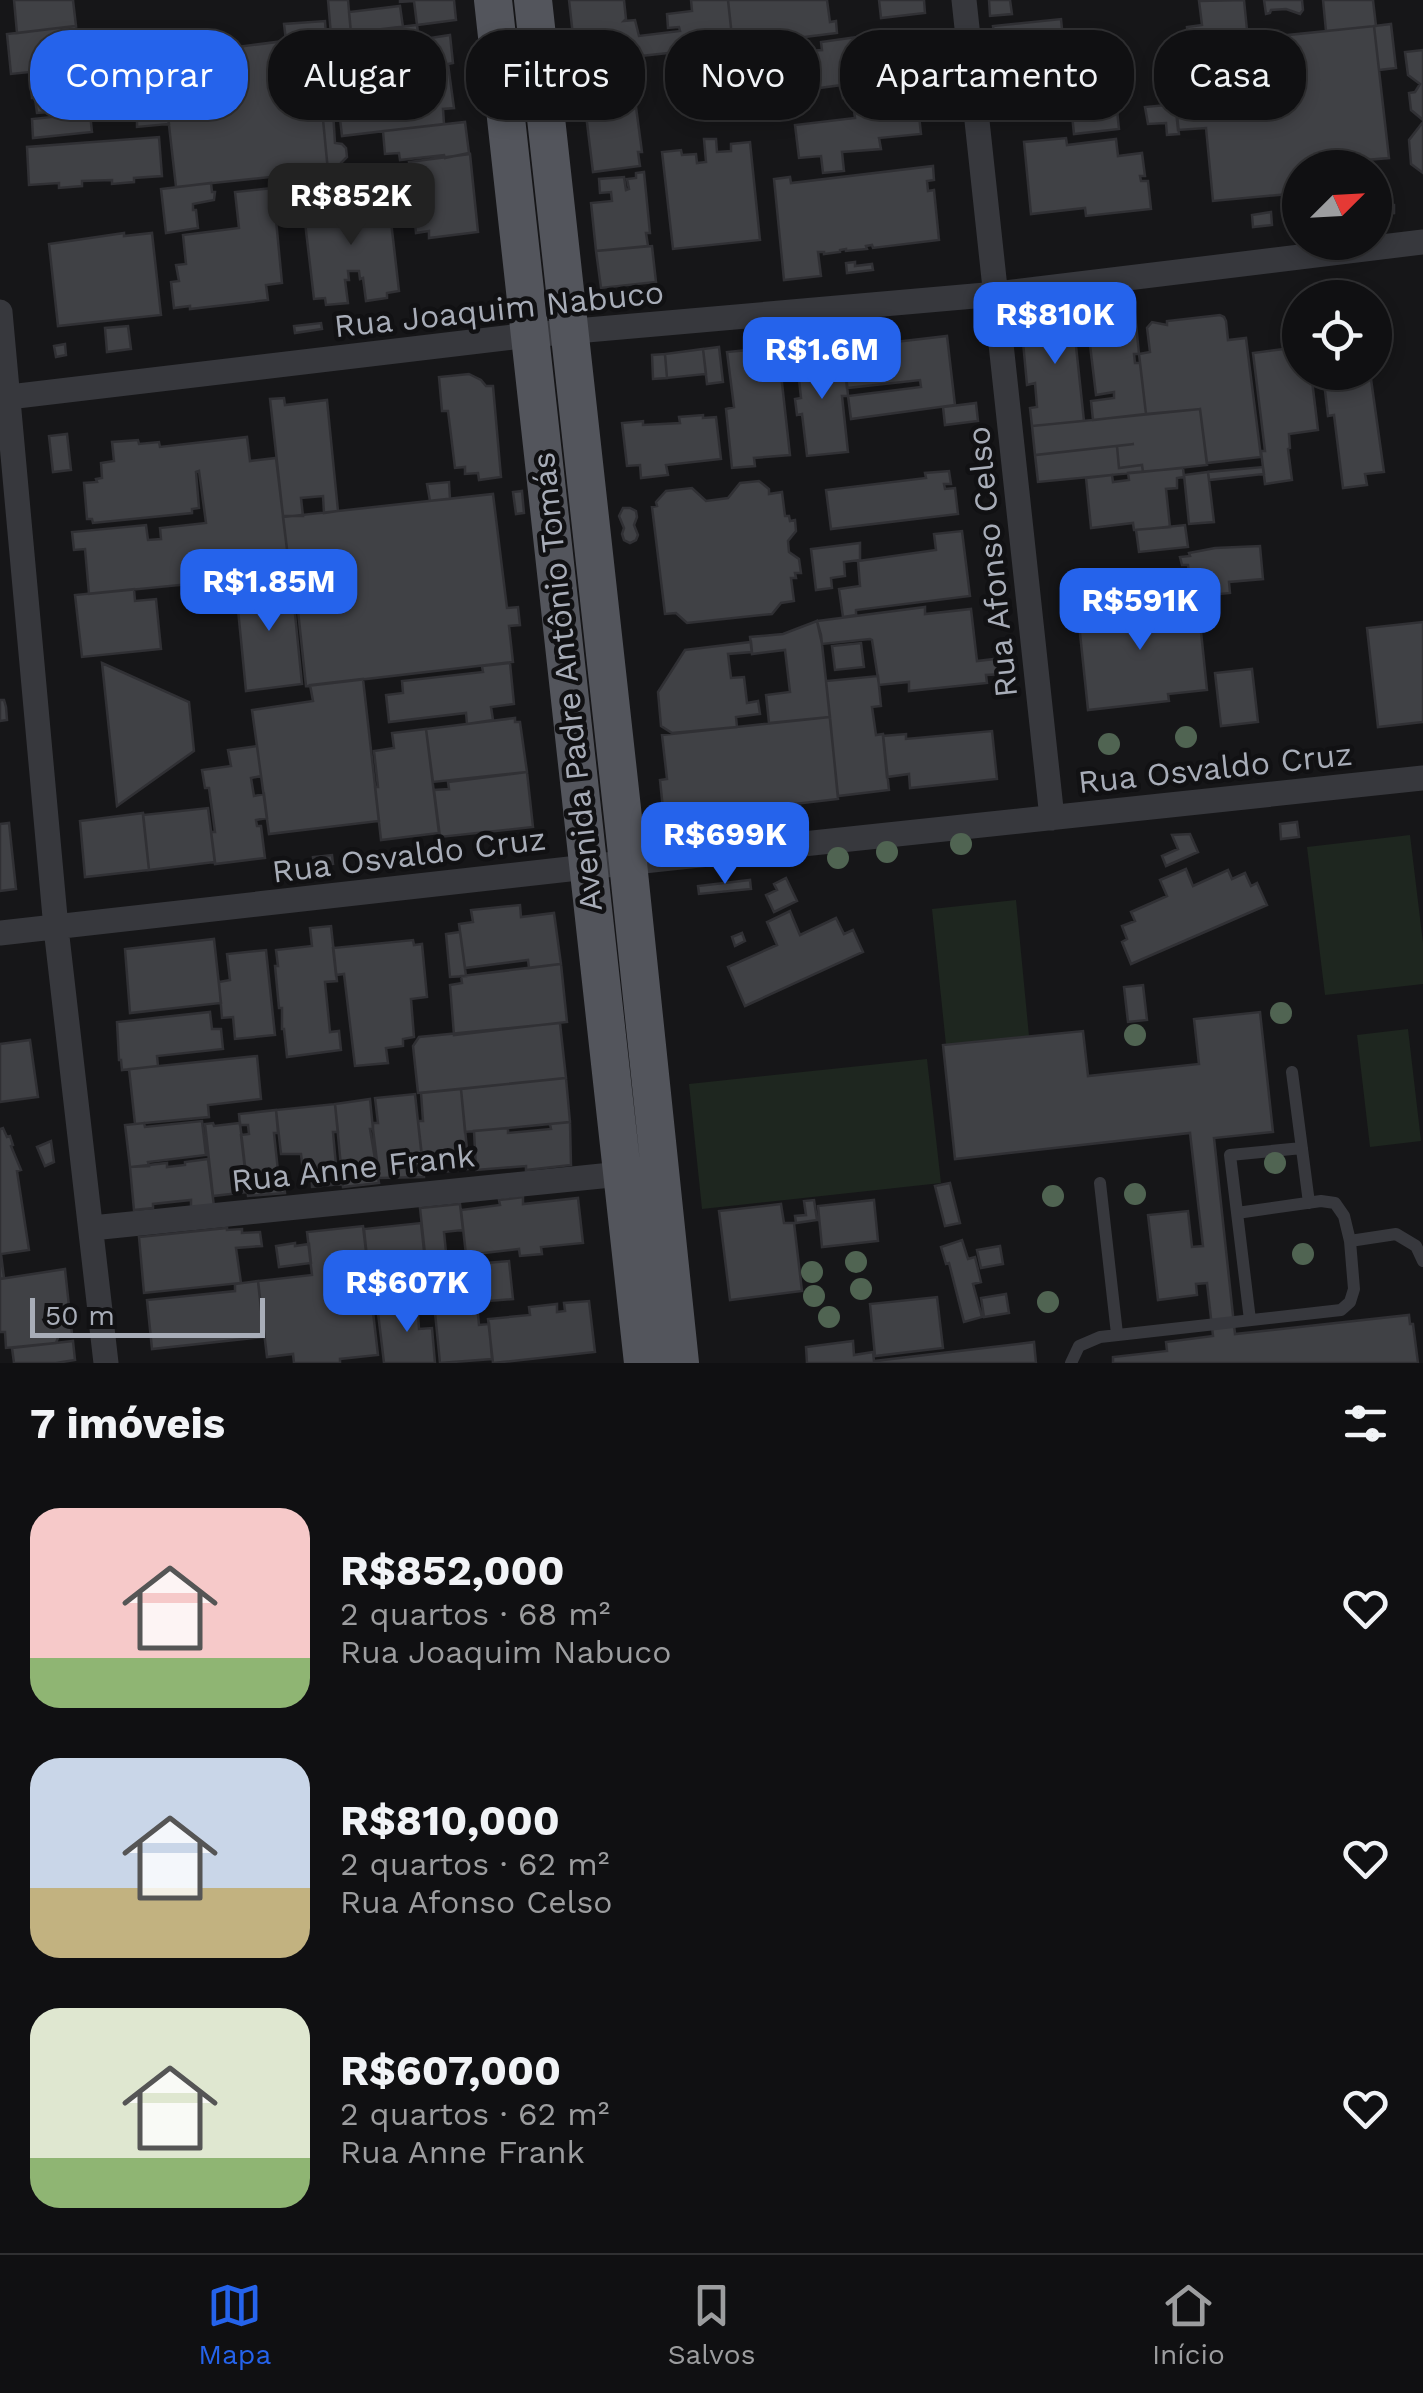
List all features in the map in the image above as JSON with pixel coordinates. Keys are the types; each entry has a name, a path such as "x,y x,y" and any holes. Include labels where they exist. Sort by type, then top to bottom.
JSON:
{"main road":[{"name":"Avenida Padre Antônio Tomás","path":"492,0 643,1363"},
{"name":"Avenida Padre Antônio Tomás","path":"533,0 680,1363"}],"street":[{"name":"Rua Afonso Celso","path":"964,0 1052,818"},
{"name":"Rua Joaquim Nabuco","path":"4,398 570,331 996,294 1423,242"},
{"path":"0,312 4,398 56,928 106,1363"},
{"name":"Rua Osvaldo Cruz","path":"0,933 1423,778"},
{"name":"Rua Anne Frank","path":"92,1228 621,1174"}],"lane":[{"path":"1292,1072 1308,1203"},
{"path":"1250,1320 1230,1156 1302,1148"},
{"path":"1100,1183 1117,1334"},
{"path":"1071,1363 1080,1346 1100,1336 1341,1310 1350,1302 1354,1289 1350,1240 1344,1216 1335,1203 1321,1201 1237,1213"},
{"path":"1350,1240 1396,1234 1416,1246 1423,1261"}],"shaded area":[{"path":"1410,835 1423,943 1423,984 1325,995 1307,847"},
{"path":"1016,900 1029,1036 946,1045 932,909"},
{"path":"1408,1029 1421,1141 1370,1147 1357,1035"},
{"path":"927,1059 941,1183 702,1209 689,1084"}],"building":[{"path":"14,0 73,0 76,26 17,33"},
{"path":"328,0 348,0 351,30 331,30"},
{"path":"400,0 454,0 456,20 417,25 414,1"},
{"path":"569,0 624,0 624,21 635,20 638,30 572,30"},
{"path":"691,0 728,0 731,30 668,28 667,14 692,11"},
{"path":"728,0 827,0 830,22 836,21 837,33 820,35 820,30 731,30"},
{"path":"879,0 924,0 925,13 881,18"},
{"path":"989,0 1010,0 1012,14 990,16"},
{"path":"1244,0 1247,30 1187,30 1202,25 1199,1"},
{"path":"1264,0 1302,0 1303,10 1300,14 1286,9 1266,14"},
{"path":"1323,0 1373,0 1376,26 1326,31"},
{"path":"400,6 403,27 351,30 349,12"},
{"path":"1061,19 1062,30 994,30 993,26"},
{"path":"325,21 326,30 285,30 284,24"},
{"path":"1391,24 1396,68 1379,70 1374,26"},
{"path":"417,25 418,30 374,30"},
{"path":"76,26 76,30 42,30"},
{"path":"1374,26 1388,150 1282,150 1282,195 1213,201 1206,128 1178,130 1177,120 1306,120 1306,33"},
{"path":"30,31 30,72 11,74 7,34"},
{"path":"665,33 665,53 645,56 645,35"},
{"path":"450,35 453,63 448,64 454,108 446,109 446,36"},
{"path":"840,39 840,85 820,88 821,42"},
{"path":"268,43 268,120 323,120 328,171 176,187 168,120 248,120 248,46"},
{"path":"1423,50 1423,120 1411,110 1409,93 1415,92 1420,84 1408,75 1405,52"},
{"path":"1154,106 1154,120 1178,120 1179,134 1167,135 1166,123 1148,124 1145,107"},
{"path":"32,120 91,120 92,132 33,138"},
{"path":"137,120 168,120 169,124 137,127"},
{"path":"323,120 334,120 335,143 346,148 347,157 341,163 342,169 328,171"},
{"path":"340,120 444,120 444,124 342,136"},
{"path":"587,120 638,120 640,166 593,172"},
{"path":"840,120 920,120 921,134 879,138 881,149 842,152 844,171 823,173 821,156 799,158 795,125"},
{"path":"1073,120 1118,120 1119,129 1074,134"},
{"path":"465,122 469,153 400,160 399,153 385,154 383,131"},
{"path":"1423,122 1423,173 1411,164 1409,140"},
{"path":"159,137 162,176 112,184 112,180 82,181 82,186 59,188 59,183 29,185 27,147"},
{"path":"1066,138 1067,145 1116,139 1118,156 1142,153 1145,176 1140,176 1141,181 1148,181 1151,209 1086,216 1085,208 1031,214 1024,142"},
{"path":"704,139 716,139 717,152 731,151 731,144 750,142 760,240 673,249 662,152 681,150 682,155 696,154 697,163 706,162"},
{"path":"470,154 478,232 429,238 429,231 416,233 409,162"},
{"path":"933,166 934,180 927,181 928,191 934,190 939,240 818,252 821,276 784,280 774,179 790,177 791,183"},
{"path":"346,168 348,184 331,186 328,171"},
{"path":"644,172 648,246 596,251 591,203 612,201 611,192 600,193 599,179 624,177 626,190 627,179"},
{"path":"211,183 214,200 193,204 198,228 166,233 161,189"},
{"path":"273,188 282,283 266,285 268,300 174,308 171,282 179,281 176,265 186,264 183,235 239,228 235,192"},
{"path":"376,191 377,197 388,195 399,291 387,293 387,298 366,301 359,271 348,271 348,303 326,305 325,298 314,299 303,205 315,203 315,197 336,195 343,225 354,224 354,193"},
{"path":"1271,212 1272,225 1253,227 1252,215"},
{"path":"152,233 161,315 58,326 49,244"},
{"path":"652,246 656,282 601,288 596,251"},
{"path":"855,262 855,266 872,264 873,270 847,273 846,263"},
{"path":"1080,310 1084,345 1076,346 1084,421 1032,426 1030,408 1037,407 1035,383 1027,385 1022,331 1030,326 1035,315"},
{"path":"1135,314 1139,354 1134,354 1135,363 1140,363 1146,414 1093,420 1091,401 1114,398 1114,392 1096,395 1087,320"},
{"path":"1220,315 1226,321 1228,340 1246,338 1261,457 1207,463 1200,409 1146,414 1139,354 1150,352 1147,328 1152,322 1167,325 1167,321"},
{"path":"321,323 322,329 295,333 294,326"},
{"path":"128,326 131,349 107,352 105,328"},
{"path":"947,336 955,405 851,419 848,396 921,387 920,380 847,388 843,348"},
{"path":"65,344 66,355 56,357 54,346"},
{"path":"719,347 723,382 707,384 703,349"},
{"path":"778,347 790,455 754,458 755,466 732,468 726,409 734,407 727,352"},
{"path":"703,349 706,374 667,378 665,354"},
{"path":"818,349 818,353 837,351 839,374 846,373 848,396 842,396 848,452 807,456 802,414 797,415 795,399 801,398 796,351"},
{"path":"1282,349 1282,390 1313,390 1318,430 1289,434 1292,480 1265,484 1261,451 1265,451 1253,353"},
{"path":"665,354 667,378 653,379 652,355"},
{"path":"469,374 486,386 493,386 501,477 479,480 478,473 465,474 465,467 455,468 439,377"},
{"path":"1325,390 1373,390 1384,472 1365,474 1367,485 1343,488 1334,415 1328,416"},
{"path":"284,398 285,405 327,400 338,511 324,513 323,496 301,498 303,516 283,516 270,399"},
{"path":"976,403 978,421 945,425 943,407"},
{"path":"1200,409 1207,465 1143,472 1142,465 1119,468 1117,446 1134,444 1035,455 1032,426"},
{"path":"679,417 716,417 721,459 666,465 668,475 641,478 640,465 627,466 622,423 680,423"},
{"path":"67,434 71,470 53,472 49,436"},
{"path":"247,437 250,461 276,458 290,574 89,594 85,549 74,550 72,532 146,525 148,540 161,539 160,528 206,523 199,471 199,508 192,509 192,513 93,523 87,519 84,483 97,482 102,478 101,463 114,461 112,442 159,442 160,447"},
{"path":"1134,444 1117,446 1119,468 1142,465 1143,472 1038,482 1035,455"},
{"path":"1263,467 1264,474 1209,480 1208,472"},
{"path":"1183,468 1184,477 1177,478 1177,488 1166,489 1170,527 1134,530 1133,523 1091,528 1086,478 1112,475 1113,482 1129,480 1128,473"},
{"path":"949,471 951,484 944,484 945,489 955,488 958,514 831,529 826,490 926,478 925,473"},
{"path":"1208,472 1214,522 1189,524 1184,475"},
{"path":"759,481 769,489 769,494 782,492 785,516 795,520 796,531 788,541 789,552 799,559 801,573 791,578 794,601 781,603 772,614 687,623 676,613 665,614 652,507 657,506 666,491 692,488 706,501 728,498 740,483"},
{"path":"449,482 450,499 430,501 427,484"},
{"path":"522,491 524,513 516,514 513,492"},
{"path":"493,494 507,608 518,607 520,625 509,626 513,662 306,686 294,573 290,574 283,517"},
{"path":"623,508 636,511 634,525 638,535 630,543 622,534 619,516"},
{"path":"1185,525 1188,547 1139,552 1136,530"},
{"path":"962,531 970,596 856,610 856,615 843,617 839,589 860,586 858,561 936,550 934,534"},
{"path":"860,543 860,560 844,562 845,576 831,578 832,588 816,590 811,549"},
{"path":"1260,546 1263,579 1229,582 1230,593 1192,597 1188,565 1182,565 1180,557 1215,548"},
{"path":"291,574 302,684 246,691 236,589 266,586 265,576"},
{"path":"1144,584 1148,617 1199,612 1207,690 1168,694 1169,701 1088,710 1079,624 1107,622 1103,588"},
{"path":"134,589 135,601 156,599 161,649 82,657 75,595"},
{"path":"925,607 925,614 971,609 977,661 1003,658 1005,674 986,675 987,683 909,691 909,682 879,685 872,640 822,644 817,621"},
{"path":"817,621 830,717 769,723 766,695 790,692 785,650 752,654 750,637 783,634"},
{"path":"1423,622 1423,722 1378,727 1367,628"},
{"path":"751,642 752,652 728,654 731,678 744,677 747,703 758,701 760,714 736,717 737,727 672,733 661,726 658,692 685,650"},
{"path":"861,643 864,667 835,670 832,646"},
{"path":"102,663 189,702 194,751 117,806"},
{"path":"510,663 514,704 491,707 493,720 467,724 466,713 389,722 386,695 403,693 402,681 483,672 482,666"},
{"path":"1252,669 1258,722 1221,726 1215,673"},
{"path":"878,676 881,706 872,707 876,735 883,734 889,790 838,796 826,681"},
{"path":"363,679 379,821 269,834 252,710 313,701 310,685"},
{"path":"0,700 4,700 7,720 0,721"},
{"path":"830,717 838,799 664,819 660,780 667,779 662,735"},
{"path":"515,718 515,722 520,722 527,772 433,782 426,729"},
{"path":"426,729 439,833 381,840 374,751 394,748 392,733"},
{"path":"992,731 997,779 910,788 909,774 887,777 883,736 906,734 906,739"},
{"path":"257,746 261,776 251,778 254,796 264,794 267,818 256,820 257,826 261,826 265,858 215,864 209,788 205,788 202,770 231,766 228,750"},
{"path":"527,772 533,827 440,837 434,790 449,789 448,782"},
{"path":"208,808 215,862 149,870 143,815"},
{"path":"143,813 149,870 85,877 80,821"},
{"path":"1297,822 1299,837 1281,839 1280,824"},
{"path":"9,823 16,889 0,891 0,824"},
{"path":"1190,834 1198,852 1166,866 1162,856 1178,849 1172,835"},
{"path":"332,855 333,864 314,866 313,857"},
{"path":"1186,869 1193,886 1228,870 1232,879 1245,873 1251,886 1257,883 1267,905 1131,964 1122,942 1127,939 1122,926 1135,921 1131,912 1167,896 1160,880"},
{"path":"786,878 797,901 774,912 766,895 777,890 774,884"},
{"path":"750,880 751,889 699,894 698,886"},
{"path":"520,905 521,917 554,913 561,964 529,968 528,960 465,968 459,924 473,922 471,910"},
{"path":"790,911 800,935 836,918 844,934 853,930 863,952 745,1006 728,967 777,945 767,922"},
{"path":"331,926 337,981 325,982 330,1032 339,1031 341,1050 287,1057 276,950 312,946 310,928"},
{"path":"460,932 466,976 450,977 446,934"},
{"path":"742,933 745,941 735,946 732,937"},
{"path":"214,939 221,1003 130,1013 125,949"},
{"path":"413,940 414,945 422,944 427,997 411,999 414,1037 403,1039 403,1046 386,1048 388,1063 355,1066 344,974 336,975 333,948"},
{"path":"266,950 275,1035 235,1039 233,1017 222,1018 219,982 230,980 227,954"},
{"path":"561,964 567,1022 454,1035 450,985 462,983 461,976"},
{"path":"1143,985 1147,1020 1128,1022 1124,987"},
{"path":"210,1012 212,1029 221,1029 223,1049 157,1056 158,1066 122,1070 117,1022"},
{"path":"1260,1012 1273,1132 1214,1138 1235,1334 1409,1315 1418,1363 1113,1363 1113,1357 1167,1351 1166,1342 1213,1336 1207,1283 1196,1284 1197,1295 1158,1300 1148,1215 1188,1211 1192,1247 1203,1246 1190,1133 955,1159 943,1045 1083,1031 1088,1076 1199,1064 1194,1019"},
{"path":"560,1023 566,1078 418,1093 413,1046 419,1037"},
{"path":"30,1040 38,1097 0,1102 0,1044"},
{"path":"257,1056 261,1099 208,1105 209,1117 135,1124 129,1069"},
{"path":"566,1078 570,1122 465,1132 461,1089"},
{"path":"461,1089 469,1169 424,1174 418,1121 423,1121 421,1093"},
{"path":"415,1094 424,1177 379,1178 373,1129 373,1123 378,1123 375,1098"},
{"path":"370,1099 370,1129 379,1183 343,1187 335,1104"},
{"path":"335,1104 336,1165 341,1165 343,1184 312,1187 311,1170 303,1171 301,1154 281,1154 276,1110"},
{"path":"276,1110 278,1171 282,1170 285,1193 248,1196 241,1135 249,1134 248,1125 240,1125 239,1114"},
{"path":"202,1121 206,1155 130,1167 125,1125 144,1123 145,1127"},
{"path":"570,1122 571,1165 476,1170 474,1131 551,1129 550,1124"},
{"path":"240,1123 248,1192 213,1196 205,1124"},
{"path":"0,1129 10,1136 21,1170 17,1171 29,1250 1,1254 4,1278 0,1279"},
{"path":"51,1141 54,1162 45,1166 37,1147"},
{"path":"208,1159 214,1206 191,1208 191,1200 134,1210 130,1167 167,1163 167,1167"},
{"path":"950,1183 960,1223 945,1226 935,1186"},
{"path":"523,1197 523,1204 578,1198 583,1243 541,1247 542,1254 520,1256 519,1249 466,1255 461,1210 500,1205 499,1200"},
{"path":"814,1200 817,1220 796,1223 795,1216 806,1215 804,1201"},
{"path":"874,1200 878,1241 822,1247 818,1206"},
{"path":"460,1204 463,1230 444,1232 447,1262 426,1264 420,1208"},
{"path":"781,1204 784,1223 794,1223 802,1291 730,1300 719,1211"},
{"path":"421,1223 429,1297 415,1298 414,1289 376,1293 364,1229"},
{"path":"363,1226 378,1355 340,1359 340,1363 294,1363 293,1354 267,1357 258,1281 312,1275 307,1232"},
{"path":"242,1229 242,1233 260,1232 262,1246 236,1248 241,1283 144,1293 139,1237"},
{"path":"962,1240 968,1259 975,1257 981,1282 973,1284 982,1317 964,1322 941,1247"},
{"path":"309,1244 311,1263 279,1267 276,1246"},
{"path":"1000,1246 1003,1264 981,1268 977,1250"},
{"path":"482,1259 484,1282 475,1284 479,1325 489,1324 492,1359 440,1363 432,1282 472,1278 469,1260"},
{"path":"509,1261 513,1299 489,1301 486,1263"},
{"path":"65,1269 72,1334 59,1335 56,1343 6,1348 5,1332 0,1332 0,1279"},
{"path":"258,1281 264,1337 152,1349 147,1300 235,1291 235,1284"},
{"path":"1006,1294 1009,1313 984,1317 981,1298"},
{"path":"429,1297 430,1313 418,1314 419,1329 432,1328 435,1363 384,1363 378,1313 405,1310 407,1299"},
{"path":"937,1297 943,1348 875,1356 870,1304"},
{"path":"589,1301 595,1352 493,1363 488,1319 530,1315 529,1307 557,1304 557,1312 565,1311 564,1303"},
{"path":"73,1341 75,1360 14,1363 12,1348"},
{"path":"853,1341 854,1355 873,1352 874,1361 1034,1342 1036,1363 807,1363 806,1347"}]}
